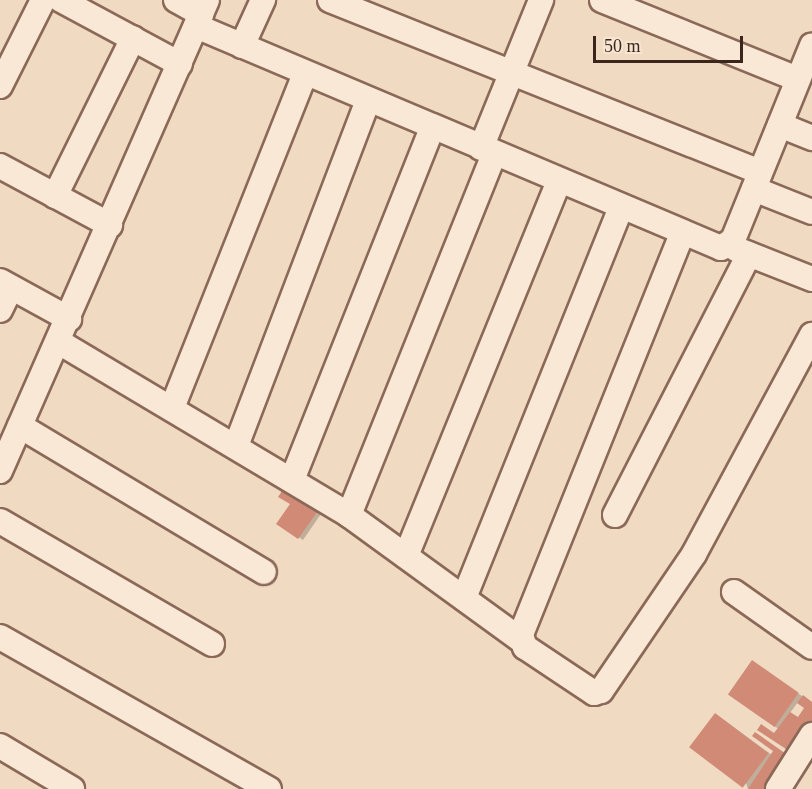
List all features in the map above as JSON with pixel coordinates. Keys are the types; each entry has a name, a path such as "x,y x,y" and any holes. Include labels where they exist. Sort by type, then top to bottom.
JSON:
{"street":[{"path":"0,86 43,0"},
{"path":"61,0 180,64"},
{"path":"176,0 202,13 243,46 710,246 739,250 812,279"},
{"path":"243,46 263,0"},
{"path":"330,0 512,73 757,180 812,212"},
{"path":"349,516 488,151 512,73 541,0"},
{"path":"602,0 804,73"},
{"path":"0,471 59,342 202,13"},
{"path":"55,196 133,38"},
{"path":"615,515 739,250 757,180 804,73 812,45"},
{"path":"172,408 305,73"},
{"path":"236,446 369,100"},
{"path":"780,124 812,138"},
{"path":"292,480 432,128"},
{"path":"0,166 110,225"},
{"path":"406,556 560,181"},
{"path":"464,598 621,208"},
{"path":"521,640 682,234"},
{"path":"0,310 6,284 69,319"},
{"path":"59,342 236,446 349,516 594,693 601,691 694,554 812,335"},
{"path":"20,426 264,572"},
{"path":"0,521 212,644"},
{"path":"734,592 812,647"},
{"path":"0,637 269,789"},
{"path":"778,789 812,735"},
{"path":"0,746 72,789"}],"building":[{"path":"292,490 320,508 298,539 276,524 290,504 278,497 282,491 289,495"},
{"path":"752,660 799,693 775,727 728,694"},
{"path":"803,695 812,702 812,726 792,753 757,730 761,724 774,733 790,712 798,717 804,708 797,703"},
{"path":"715,713 769,753 743,788 689,747"},
{"path":"755,732 789,756 768,789 748,789 773,751 752,736"}]}
